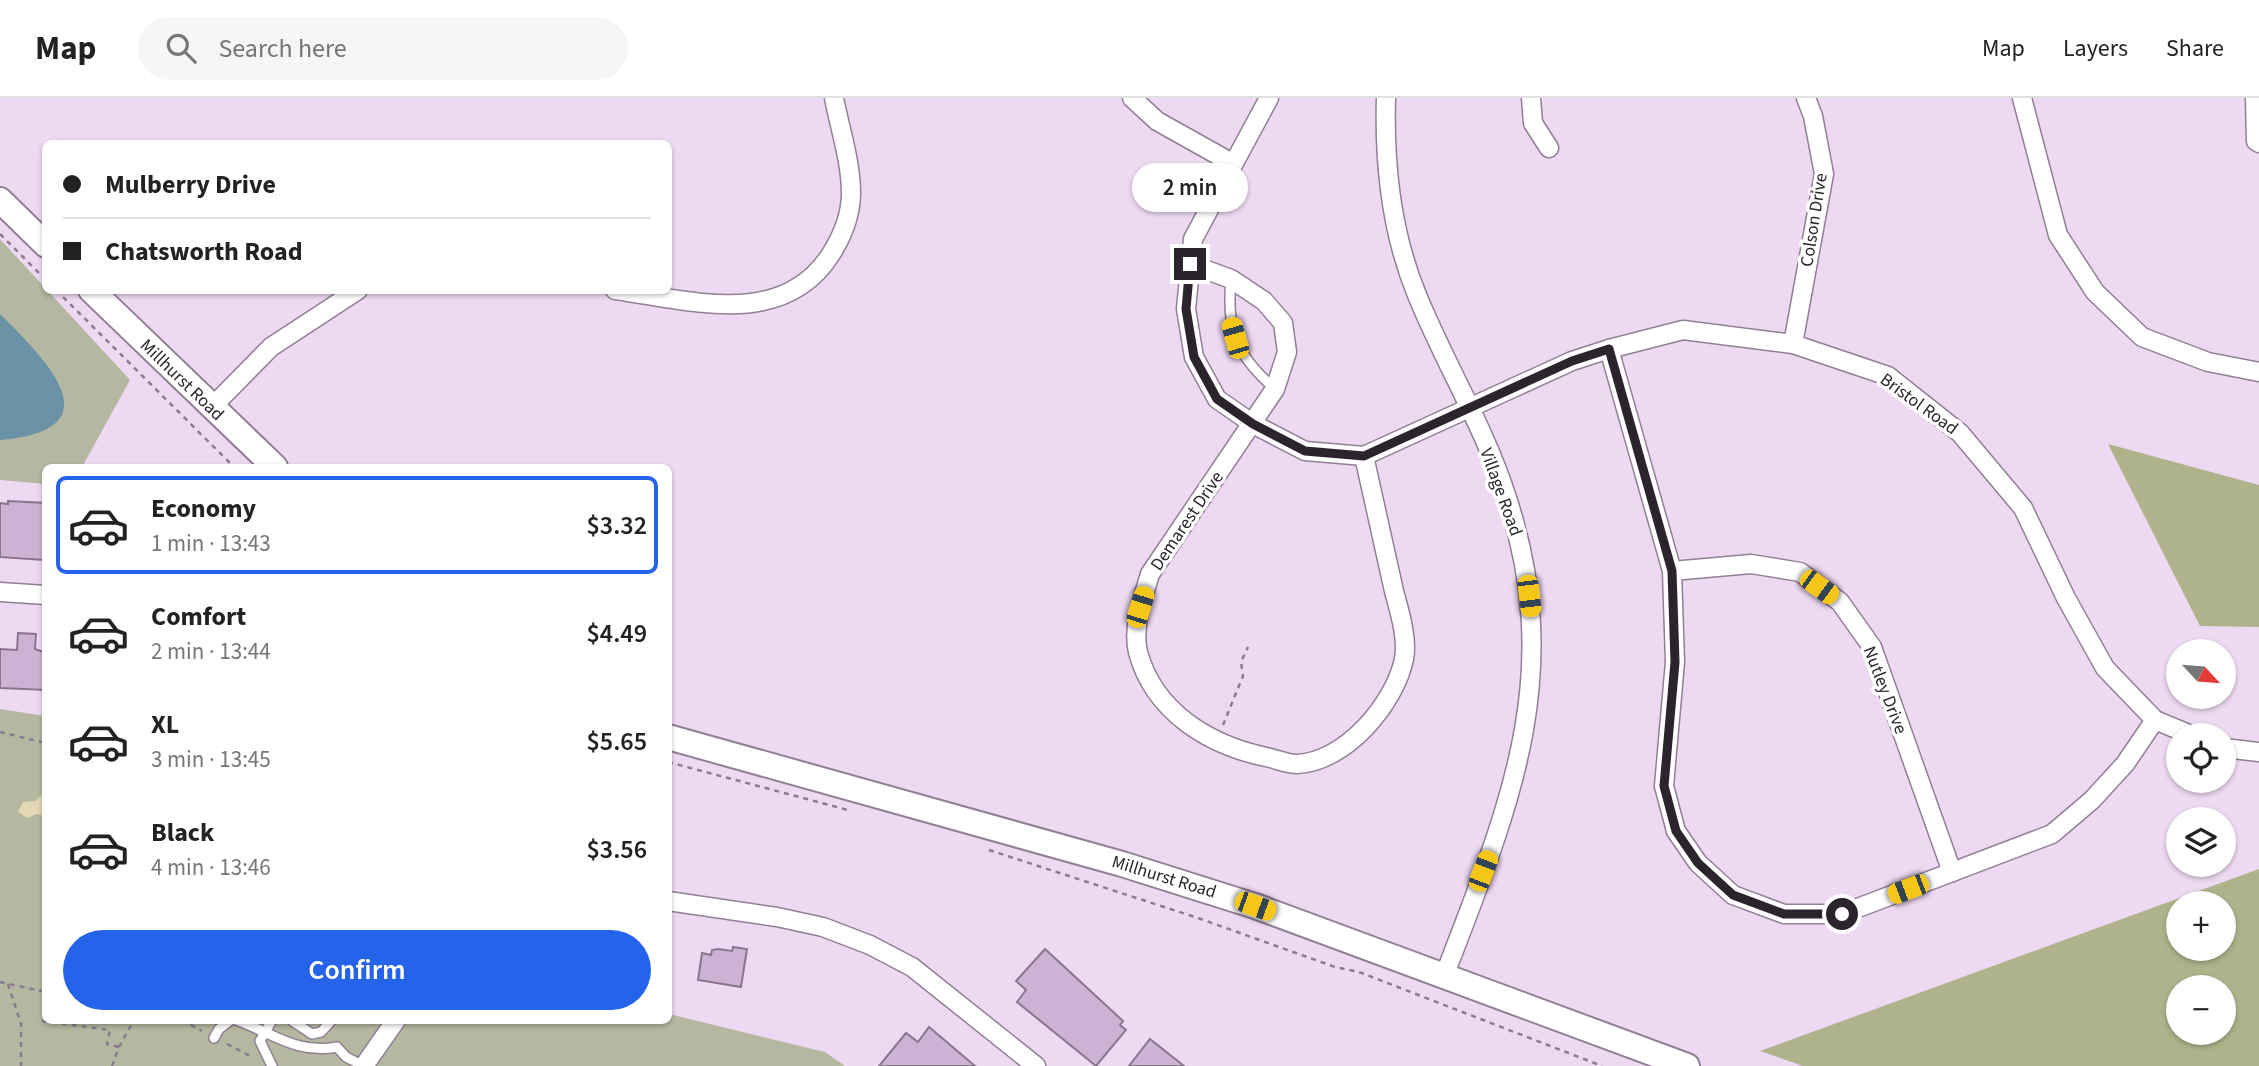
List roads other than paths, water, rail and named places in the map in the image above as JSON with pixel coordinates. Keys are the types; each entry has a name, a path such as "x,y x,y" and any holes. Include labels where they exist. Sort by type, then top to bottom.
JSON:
{"street":[{"path":"647,294 744,306 766,302 793,292 813,277 838,243 849,216 851,192 834,98"},
{"path":"1132,98 1157,121 1232,163"},
{"path":"1269,98 1193,239 1186,309 1194,357 1217,399 1253,424 1305,451 1364,456"},
{"name":"Village Road","path":"1386,98 1387,175 1403,256 1416,295 1507,496 1518,534 1531,618 1533,658 1526,729 1514,783 1445,974"},
{"path":"1531,98 1533,123 1549,148"},
{"name":"Colson Drive","path":"1793,344 1824,174 1813,116 1806,98"},
{"path":"2022,98 2058,235 2095,292 2141,337 2208,362 2259,372"},
{"path":"2255,98 2256,141 2259,143"},
{"path":"0,200 42,241"},
{"name":"Demarest Drive","path":"1190,264 1231,279 1264,301 1283,323 1287,352 1275,389 1150,574 1140,607 1138,650 1157,694 1181,720 1216,741 1254,755 1298,764 1341,750 1369,724 1393,690 1405,656 1402,631 1364,456"},
{"name":"Millhurst Road","path":"95,294 272,464"},
{"path":"211,408 271,347 352,294"},
{"name":"Bristol Road","path":"1364,456 1572,361 1609,349 1683,330 1793,344 1888,376 1960,433 2023,509 2066,598 2105,668 2155,720 2166,725"},
{"path":"1609,349 1672,571 1675,662 1664,786 1676,831 1698,863 1733,895 1784,914 1842,914 2052,834 2092,800 2125,764 2155,720"},
{"name":"Nutley Drive","path":"1672,571 1751,564 1800,572 1840,602 1872,647 1952,872"},
{"path":"0,592 42,595"},
{"name":"Millhurst Road","path":"672,738 1122,863 1255,906 1445,974 1687,1066"},
{"path":"2236,749 2259,752"},
{"path":"672,902 811,925 870,945 912,967 1036,1066"},
{"path":"364,1066 393,1024"}],"lane":[{"path":"1231,279 1228,312 1235,338 1253,369 1275,389"},
{"path":"214,1038 219,1029 227,1024"},
{"path":"240,1024 262,1037 296,1047 318,1050 337,1047 346,1057 364,1066"},
{"path":"270,1024 262,1037 272,1066"},
{"path":"297,1024 312,1034 321,1032 328,1024"}],"water":[{"path":"0,314 36,351 51,371 61,390 64,408 57,422 36,434 0,440"}]}
